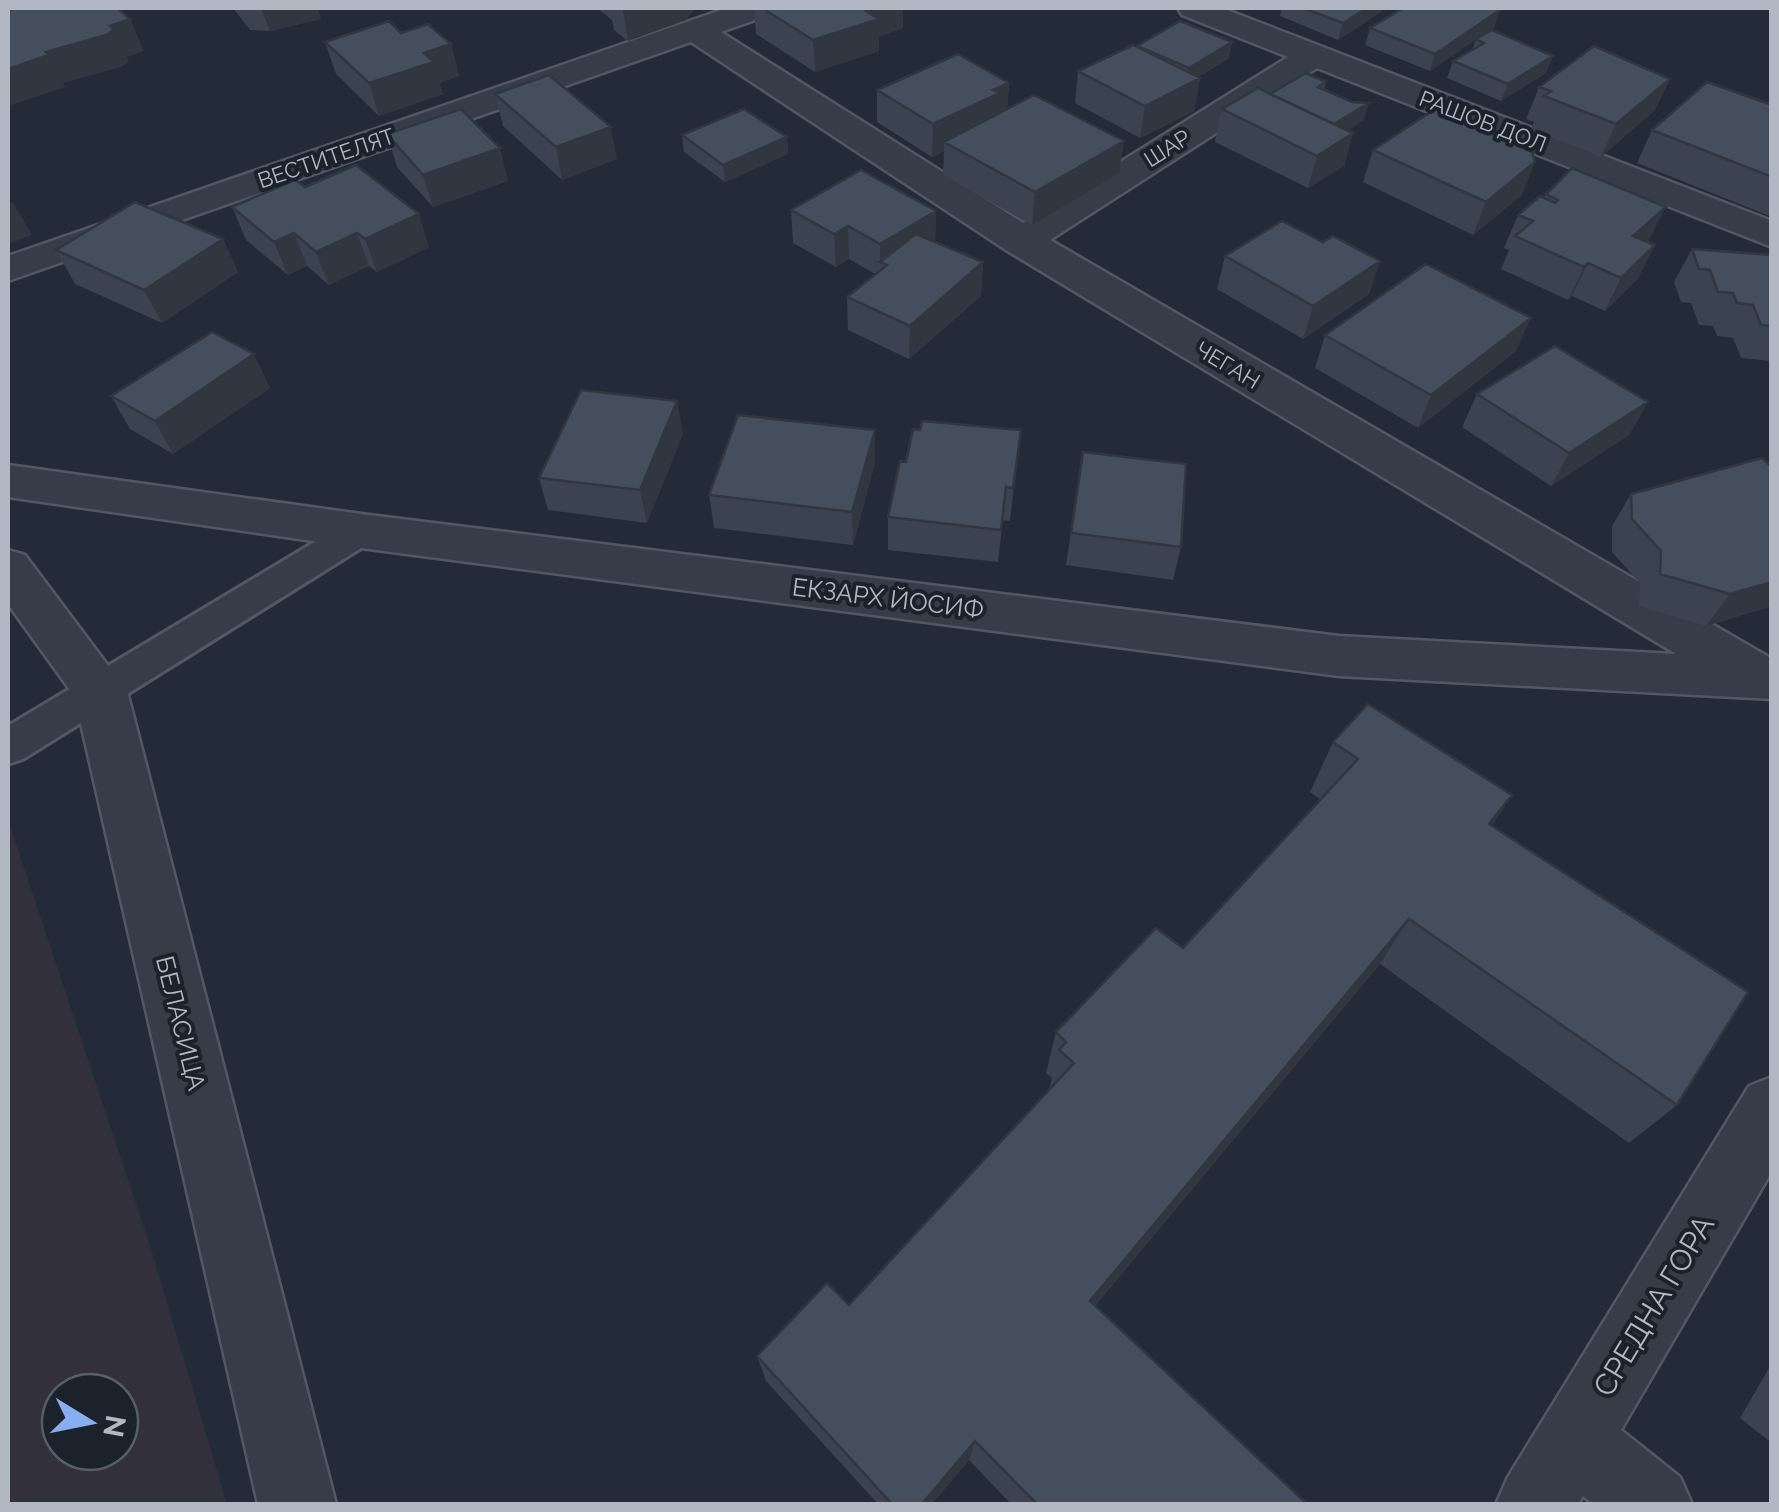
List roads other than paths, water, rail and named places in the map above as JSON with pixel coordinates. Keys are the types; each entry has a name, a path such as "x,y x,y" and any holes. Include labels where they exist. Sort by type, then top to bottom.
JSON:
{"street":[{"name":"ВЕСТИТЕЛЯТ","path":"8,269 757,8"},
{"name":"РАШОВ ДОЛ","path":"1204,11 1772,235"},
{"name":"ЧЕГАН","path":"694,29 884,157 1020,242 1769,681"},
{"name":"ШАР","path":"1020,242 1315,55"},
{"name":"ЕКЗАРХ ЙОСИФ","path":"8,481 361,531 1339,656 1769,681"},
{"name":"БЕЛАСИЦА","path":"8,568 100,690 297,1504"},
{"name":"СРЕДНА ГОРА","path":"1535,1504 1772,1108"},
{"path":"1574,1440 1653,1504"}],"lane":[{"path":"8,747 361,531"}]}
